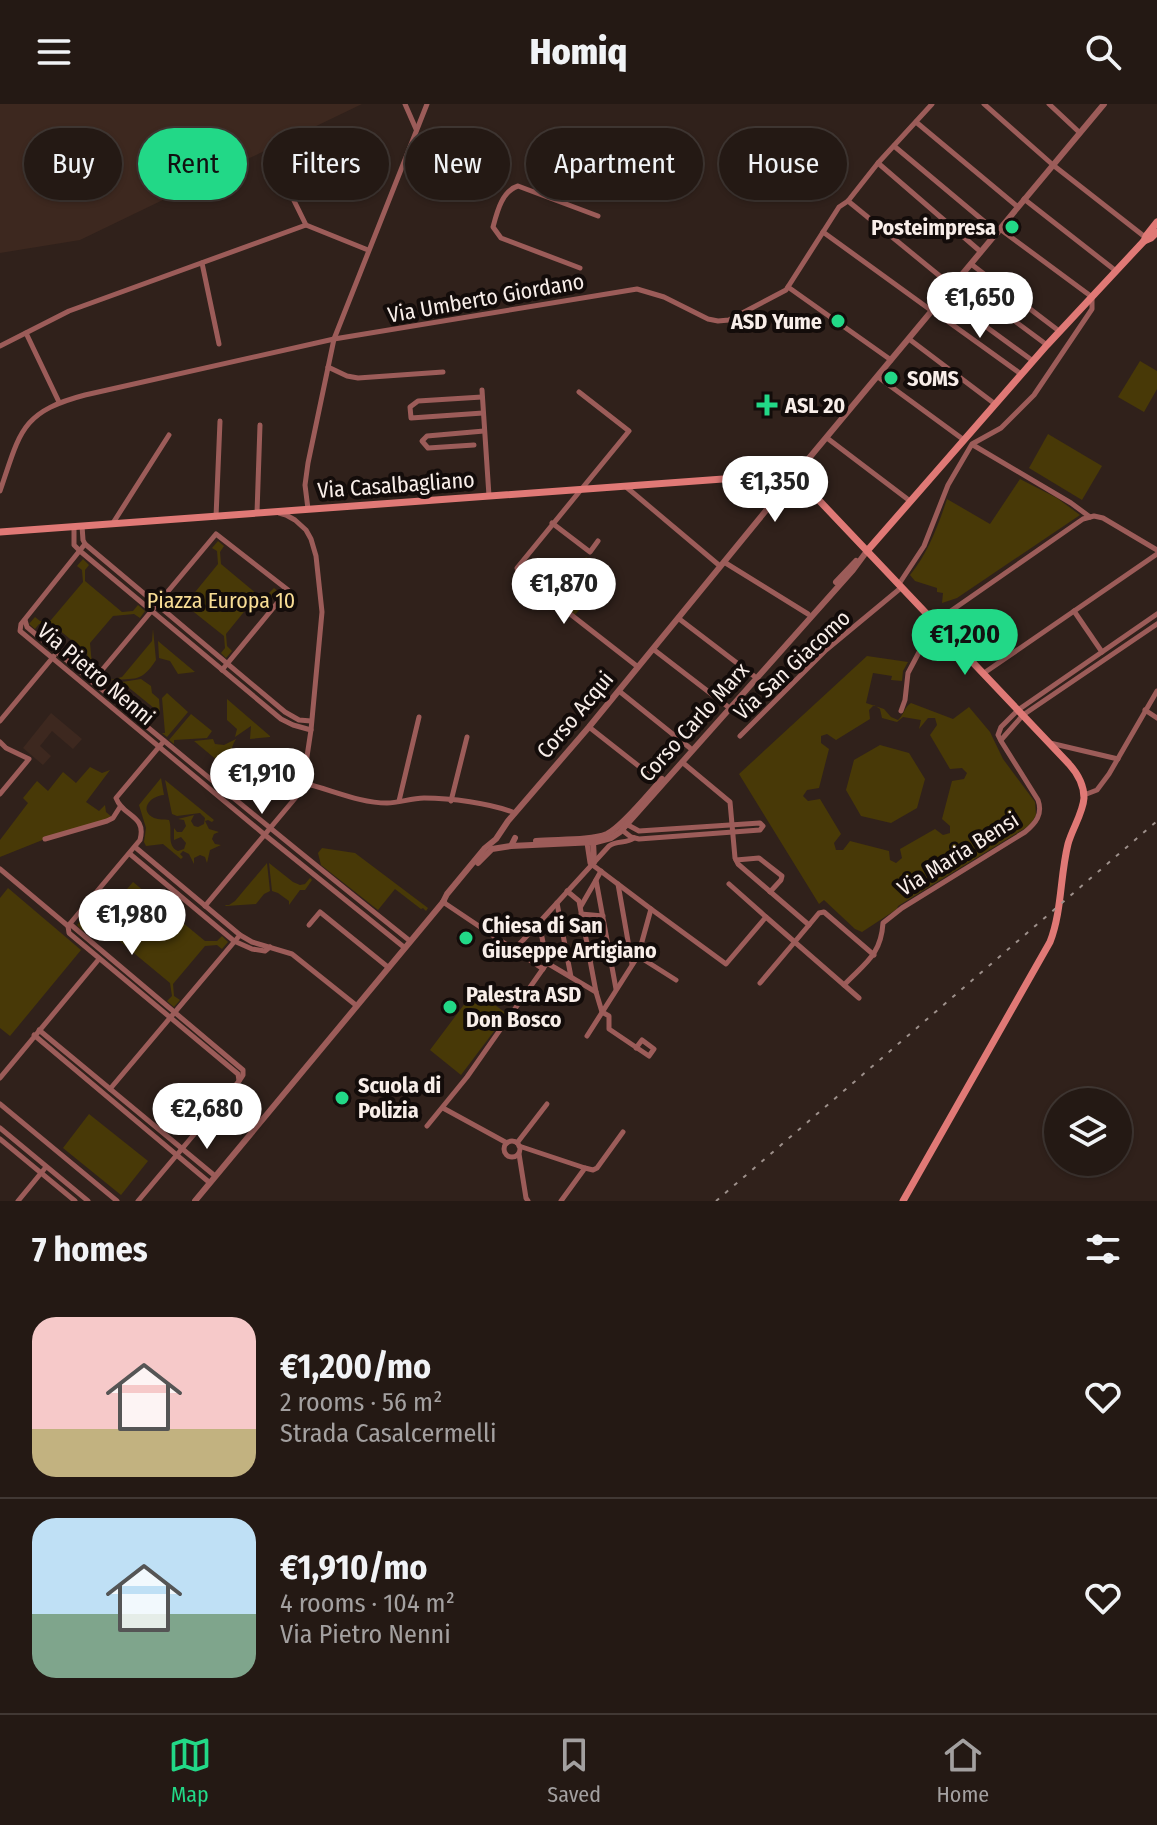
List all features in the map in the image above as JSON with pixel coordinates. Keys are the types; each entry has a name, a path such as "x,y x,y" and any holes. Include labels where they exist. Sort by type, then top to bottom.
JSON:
{"main road":[{"name":"Corso Carlo Marx","path":"867,551 1157,222"},
{"name":"Corso Carlo Marx","path":"1144,239 1151,238 1157,232"},
{"name":"Via Casalbagliano","path":"0,532 795,475"},
{"path":"795,475 1049,742 1077,774 1088,794 1068,844 1053,934 1046,950 903,1201"}],"street":[{"path":"405,104 415,128"},
{"path":"417,128 427,104"},
{"name":"Via Umberto Giordano","path":"0,491 21,434 34,417 59,402 334,339 637,289 664,297 708,319 729,320 786,290 839,207 848,201 932,104"},
{"path":"984,104 1144,239"},
{"path":"1049,104 1080,133"},
{"name":"Corso Acqui","path":"443,902 1103,105"},
{"path":"916,122 1018,207"},
{"path":"894,146 999,231 1092,297"},
{"path":"308,509 305,485 308,463 334,339 405,158"},
{"path":"878,163 981,252"},
{"name":"Via Umberto Giordano","path":"580,268 501,238 493,227 494,222 504,196 510,188 518,186 598,216"},
{"path":"1024,199 1116,271"},
{"path":"294,200 306,225 368,250"},
{"path":"848,201 955,283 1047,345"},
{"path":"0,346 69,311 306,225"},
{"path":"823,232 1021,374"},
{"path":"202,263 219,344"},
{"path":"971,264 1059,332"},
{"path":"788,287 891,360"},
{"path":"944,296 1033,361"},
{"name":"Via San Giacomo","path":"740,736 826,650 900,586 924,546 948,485 972,444 1001,428 1034,395 1087,318 1092,309 1092,297"},
{"path":"26,333 59,402"},
{"path":"909,339 995,404"},
{"path":"328,367 358,378 443,372"},
{"path":"878,377 964,440"},
{"path":"579,392 629,431 517,568 519,574 638,667"},
{"path":"483,413 411,418 410,407 418,401 482,393 489,496"},
{"path":"216,517 220,421"},
{"path":"257,513 260,425"},
{"path":"474,445 428,448 422,441 427,436 484,431"},
{"path":"112,524 169,435"},
{"path":"827,438 910,501"},
{"path":"972,444 1090,517"},
{"path":"625,486 722,564 808,614"},
{"path":"295,520 297,510"},
{"path":"205,906 297,796 303,783 322,612 314,547 306,530 286,515 273,512"},
{"path":"901,711 908,673 935,622 1083,519 1105,519 1157,552 984,673"},
{"path":"552,523 590,552 598,541"},
{"path":"78,526 83,542 156,605 290,716 311,721"},
{"path":"78,526 74,544 80,551 281,719 311,730"},
{"path":"90,684 216,534 288,590 222,670"},
{"path":"80,551 85,544"},
{"name":"Via Pietro Nenni","path":"80,551 25,619 27,627 55,655 164,741 408,944"},
{"name":"Corso Carlo Marx","path":"624,827 659,782 867,551"},
{"name":"Corso Carlo Marx","path":"513,839 524,842 611,838 867,551"},
{"path":"1074,611 1102,652"},
{"name":"Via Maria Bensi","path":"844,985 879,948 883,923 1025,832 1037,821 1040,810 1038,800 1001,741 1021,713 1157,614"},
{"path":"678,618 754,676"},
{"name":"Via Maria Bensi","path":"1021,713 1157,624"},
{"path":"653,649 727,706"},
{"path":"0,721 55,655"},
{"name":"Via Pietro Nenni","path":"90,684 159,747 265,835 408,944"},
{"path":"619,691 690,748"},
{"path":"1088,794 1097,790 1118,759 1157,691"},
{"path":"1145,710 1157,718"},
{"path":"399,802 419,717"},
{"path":"589,727 659,782"},
{"path":"451,801 467,737"},
{"path":"164,741 117,796 120,807 140,825 141,837 68,926 69,933 238,1074 239,1081"},
{"path":"0,742 29,759 0,794"},
{"path":"1049,742 1118,759"},
{"path":"682,762 730,802 736,860 809,925"},
{"path":"303,783 384,803 424,798 489,806 515,813 511,825 513,839"},
{"path":"45,839 107,821 120,807"},
{"path":"514,950 611,844 634,838 761,830 763,825 639,831 624,827"},
{"path":"624,827 634,838"},
{"path":"503,846 498,841 500,833 508,830 513,839"},
{"path":"195,1201 443,902 489,851 513,839"},
{"path":"591,841 593,863 601,871 726,964 766,917"},
{"path":"135,847 240,935 295,956 357,1006"},
{"path":"130,854 234,941 260,951 270,947"},
{"path":"736,860 759,858 782,876 770,892"},
{"path":"0,869 242,1067 243,1074 239,1081 138,1201"},
{"path":"581,910 601,871"},
{"path":"596,880 616,990"},
{"path":"618,884 632,965"},
{"path":"729,884 859,998"},
{"path":"567,891 579,901 596,992 602,1012 609,1016 609,1029 636,1048"},
{"path":"443,902 514,950 596,992"},
{"path":"556,902 571,977"},
{"path":"587,1036 638,956 651,909"},
{"path":"581,910 603,916"},
{"path":"309,925 320,912 389,968"},
{"path":"760,983 819,913 824,912 874,955"},
{"path":"427,1126 545,966 539,922"},
{"path":"110,1089 240,935"},
{"path":"0,1078 104,953"},
{"path":"638,956 676,980"},
{"path":"39,1030 215,1176"},
{"path":"34,1035 210,1183"},
{"path":"0,1104 117,1201"},
{"path":"507,1143 504,1147 506,1155 513,1157 547,1104"},
{"path":"443,1108 507,1143 512,1141 518,1147 593,1170 623,1132"},
{"path":"0,1128 88,1201"},
{"path":"0,1139 75,1201"},
{"path":"518,1147 528,1201"},
{"path":"18,1201 46,1167"},
{"path":"561,1201 585,1168"}],"shaded area":[{"path":"0,104 362,104 312,128 263,128 263,152 247,159 247,128 138,128 138,200 163,200 80,240 0,253"},
{"path":"51,713 82,739 73,749 52,731 40,746 51,756 43,765 23,748"}],"green space":[{"path":"1140,361 1157,371 1157,389 1144,412 1118,397"},
{"path":"1048,434 1102,466 1082,500 1029,468"},
{"path":"1020,479 1057,498 1080,515 957,598 942,603 943,593 915,581 910,575 927,548 947,499 990,524"},
{"name":"Piazza Europa 10","path":"218,541 224,546 220,552 221,564 257,594 269,593 274,588 280,593 275,600 269,596 256,597 226,634 227,646 232,651 226,658 221,653 225,648 224,636 185,605 176,605 171,611 164,605 170,598 176,603 187,602 218,564 217,551 212,548"},
{"path":"586,557 608,575 574,616 553,600"},
{"path":"83,559 89,565 85,570 85,581 122,612 133,611 138,605 145,611 140,618 134,614 113,616 90,643 92,665 97,669 91,676 85,671 89,666 87,653 52,624 39,624 35,629 29,624 35,617 40,621 51,620 83,582 82,570 77,566"},
{"path":"153,629 156,660 146,673 137,678 110,680 122,677 152,641"},
{"path":"158,641 195,672 178,674 170,661 159,658"},
{"path":"867,656 908,662 902,681 873,673 866,703 874,706 869,710 870,719 836,740 827,734 821,736 821,743 829,749 819,788 807,790 803,796 808,801 820,799 841,834 834,843 836,850 843,850 850,841 889,851 890,860 896,863 902,858 900,849 935,829 943,835 950,833 950,826 942,819 952,781 964,779 967,773 962,768 950,769 930,735 937,725 935,718 928,718 919,729 921,720 903,717 897,722 882,718 876,706 898,720 911,703 953,719 969,707 990,732 1003,759 1035,802 1036,815 1027,827 898,906 862,932 824,900 819,904 739,774"},
{"path":"141,679 151,686 152,693 159,699 160,713 122,682"},
{"path":"167,693 188,712 167,737 162,733 165,733 162,698"},
{"path":"227,699 270,737 250,739 251,726 235,737 237,729 227,720"},
{"path":"191,714 212,731 207,738 174,740 174,744 169,740"},
{"path":"213,739 215,744 224,745 236,739 231,754 234,763 246,772 247,763 250,763 249,784 258,789 259,785 265,786 266,801 194,741"},
{"path":"880,745 909,753 925,779 917,808 891,823 861,816 846,790 854,760"},
{"path":"90,767 102,773 110,770 86,802 99,811 105,805 106,812 113,818 0,857 0,840 28,803 23,798 37,781 48,791 63,772 76,783"},
{"path":"161,778 164,795 150,801 147,812 154,818 169,820 172,846 178,851 184,849 186,843 181,837 174,840 174,828 182,832 186,826 184,820 178,819 194,815 191,821 198,827 204,824 205,818 200,813 172,814 165,780 214,820 205,821 209,829 219,832 212,839 215,844 221,845 210,850 207,863 205,857 200,855 194,858 194,864 189,854 183,851 181,859 163,844 146,846 146,828 139,805"},
{"path":"322,848 355,853 428,908 426,911 421,909 395,889 378,910 321,865 318,853"},
{"path":"267,863 270,891 256,904 226,906 235,901"},
{"path":"269,863 300,885 310,878 312,880 289,905 289,901 272,891"},
{"path":"133,882 205,941 217,941 222,936 228,942 222,949 217,945 205,946 173,984 174,996 180,1000 174,1007 167,1001 172,996 170,983 100,925 88,926 83,931 77,925 104,890 117,901"},
{"path":"8,888 81,950 10,1036 0,1028 0,898"},
{"path":"475,990 507,1014 461,1075 430,1050"},
{"path":"89,1114 148,1161 121,1195 63,1148"}],"railway":[{"path":"716,1201 1157,821"}],"place":[{"name":"Posteimpresa","path":"1012,227"},
{"name":"ASD Yume","path":"838,321"},
{"name":"SOMS","path":"891,378"},
{"name":"ASL 20","path":"767,405"},
{"name":"Chiesa di San Giuseppe Artigiano","path":"466,938"},
{"name":"Palestra ASD Don Bosco","path":"450,1007"},
{"name":"Scuola di Polizia","path":"342,1098"}]}
